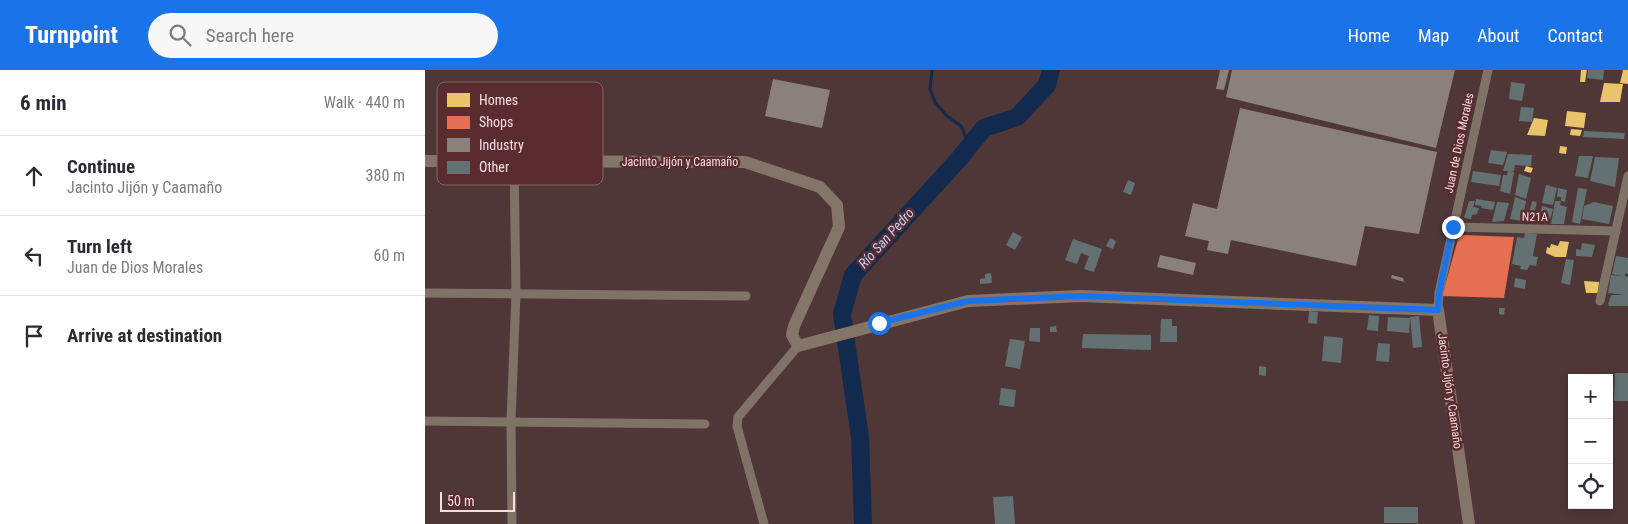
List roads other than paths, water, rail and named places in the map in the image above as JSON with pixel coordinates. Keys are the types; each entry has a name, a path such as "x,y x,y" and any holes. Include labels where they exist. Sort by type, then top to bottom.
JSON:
{"street":[{"name":"Juan de Dios Morales","path":"1438,310 1439,293 1488,70"},
{"name":"Jacinto Jijón y Caamaño","path":"603,161 745,162 820,187 837,205 839,227 794,326 792,335 804,345"},
{"path":"1599,301 1628,176"},
{"path":"511,524 511,421 516,294 514,185"},
{"name":"N21A","path":"1453,227 1615,231"},
{"path":"425,293 746,296"},
{"path":"764,524 737,426 738,417 804,345 879,323 968,301 1081,296 1438,310"},
{"name":"Jacinto Jijón y Caamaño","path":"1438,310 1469,524"},
{"path":"425,421 705,424"}],"waterway":[{"path":"932,70 930,89 935,102 946,115 961,126 970,145"},
{"name":"Río San Pedro","path":"863,524 860,437 842,314 853,275 959,159 984,128 1017,117 1047,85 1051,70"}]}
